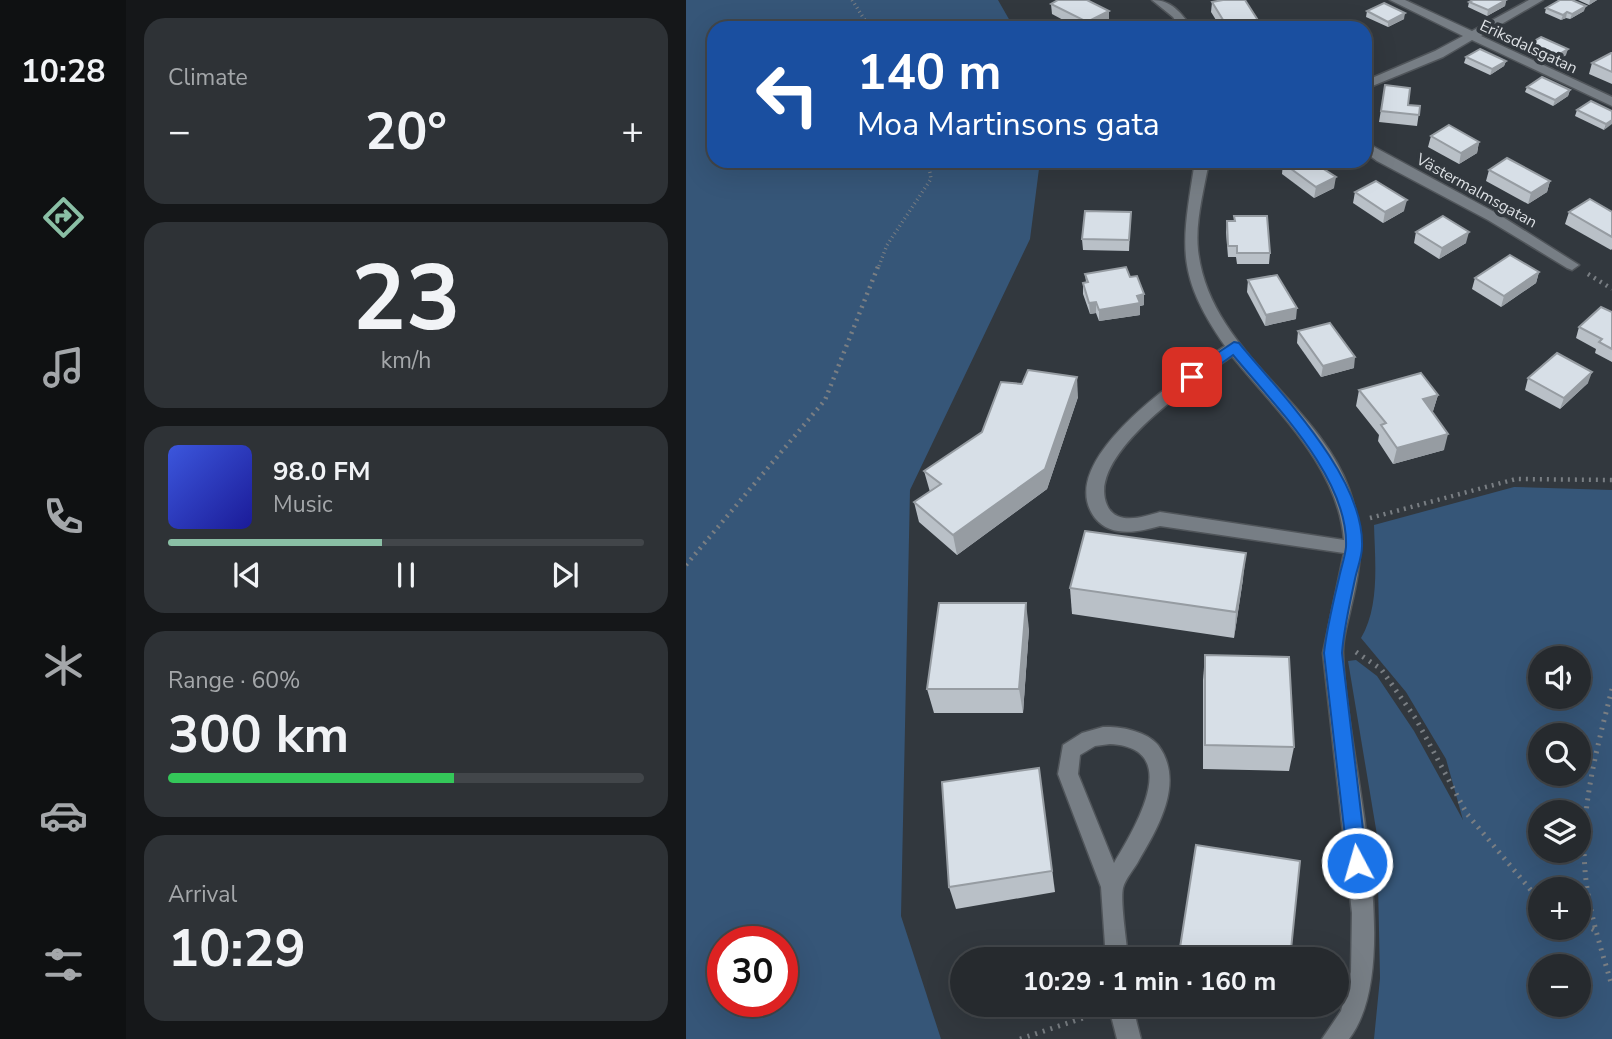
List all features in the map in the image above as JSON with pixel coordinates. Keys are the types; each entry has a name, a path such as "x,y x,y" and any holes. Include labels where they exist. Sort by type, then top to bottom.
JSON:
{"street":[{"path":"1158,0 1181,21"},
{"name":"Eriksdalsgatan","path":"1396,0 1612,102"},
{"path":"1372,81 1414,66 1537,0"},
{"name":"Västermalmsgatan","path":"1372,151 1493,217 1572,265"},
{"path":"1201,168 1191,249 1194,271 1212,314 1234,347 1315,445 1345,500 1352,523 1354,548 1333,653 1363,913 1362,972 1351,1017 1334,1039"},
{"path":"1234,347 1170,393 1121,438 1103,461 1094,483 1093,498 1099,512 1111,522 1131,527 1160,519 1354,548"},
{"path":"1112,887 1158,801 1162,782 1160,764 1149,748 1126,737 1103,735 1084,740 1070,751 1068,774 1112,887 1116,947"},
{"path":"1123,1017 1129,1039"}],"path":[{"path":"852,0 866,21"},
{"path":"686,565 825,400 887,245 931,179 929,168"},
{"path":"1572,265 1612,289"},
{"path":"1352,523 1516,479 1612,480"},
{"path":"1334,640 1381,669 1416,719 1467,814 1528,887"},
{"path":"1612,689 1590,791 1584,854 1596,931 1612,986"},
{"path":"1591,928 1596,931"},
{"path":"1020,1039 1085,1017"}],"shaded area":[{"path":"686,0 998,0 1010,21 707,21 707,168 1039,168 1030,239 910,490 901,916 941,1039 686,1039"},
{"path":"1514,487 1612,490 1612,1039 1374,1039 1380,978 1377,835 1348,661 1356,660 1377,676 1414,731 1463,820 1446,759 1406,692 1361,638 1374,598 1374,525"}],"building":[{"path":"1058,0 1087,0 1109,11 1085,21 1051,4"},
{"path":"1245,0 1258,21 1224,21 1212,2"},
{"path":"1506,0 1488,10 1469,2"},
{"path":"1560,0 1572,0 1586,6 1572,14 1567,12 1563,15 1546,8"},
{"path":"1384,3 1405,13 1388,22 1367,11"},
{"path":"1541,37 1568,49 1556,56 1529,44"},
{"path":"1480,49 1506,61 1492,69 1466,57"},
{"path":"1612,53 1612,72 1592,63"},
{"path":"1542,77 1570,90 1555,100 1527,87"},
{"path":"1385,85 1410,88 1408,105 1420,106 1419,115 1381,111"},
{"path":"1591,101 1612,111 1612,120 1606,124 1577,110"},
{"path":"1449,125 1479,142 1461,153 1431,136"},
{"path":"1507,158 1550,181 1531,193 1489,170"},
{"path":"1290,168 1322,168 1336,177 1316,187"},
{"path":"1376,181 1407,200 1385,212 1355,192"},
{"path":"1590,199 1612,212 1612,237 1569,212"},
{"path":"1085,211 1131,212 1129,240 1082,239"},
{"path":"1234,216 1267,216 1270,253 1237,253 1237,246 1228,246 1227,221 1235,221"},
{"path":"1443,216 1469,232 1442,248 1416,232"},
{"path":"1510,255 1539,272 1504,296 1475,278"},
{"path":"1126,267 1130,277 1137,276 1144,294 1137,296 1140,303 1099,310 1096,302 1089,303 1083,283 1088,282 1085,274"},
{"path":"1277,275 1297,308 1266,315 1248,280"},
{"path":"1601,307 1612,312 1612,349 1599,342 1602,339 1579,327"},
{"path":"1330,323 1355,357 1323,366 1298,331"},
{"path":"1557,353 1592,372 1564,398 1528,378"},
{"path":"1028,370 1077,377 1045,469 953,535 914,502 941,484 924,471 982,432 1001,382 1022,384"},
{"path":"1421,373 1438,395 1423,399 1448,434 1397,448 1381,425 1386,423 1359,390"},
{"path":"1085,531 1246,553 1236,612 1070,588"},
{"path":"939,603 1026,603 1019,689 927,689"},
{"path":"1205,655 1289,657 1294,747 1205,745"},
{"path":"1039,768 1052,871 949,887 942,782"},
{"path":"1196,845 1300,861 1291,947 1180,947"}],"route":[{"path":"1192,377 1234,347 1315,445 1345,500 1352,523 1354,548 1335,630 1333,653 1357,863"}]}
